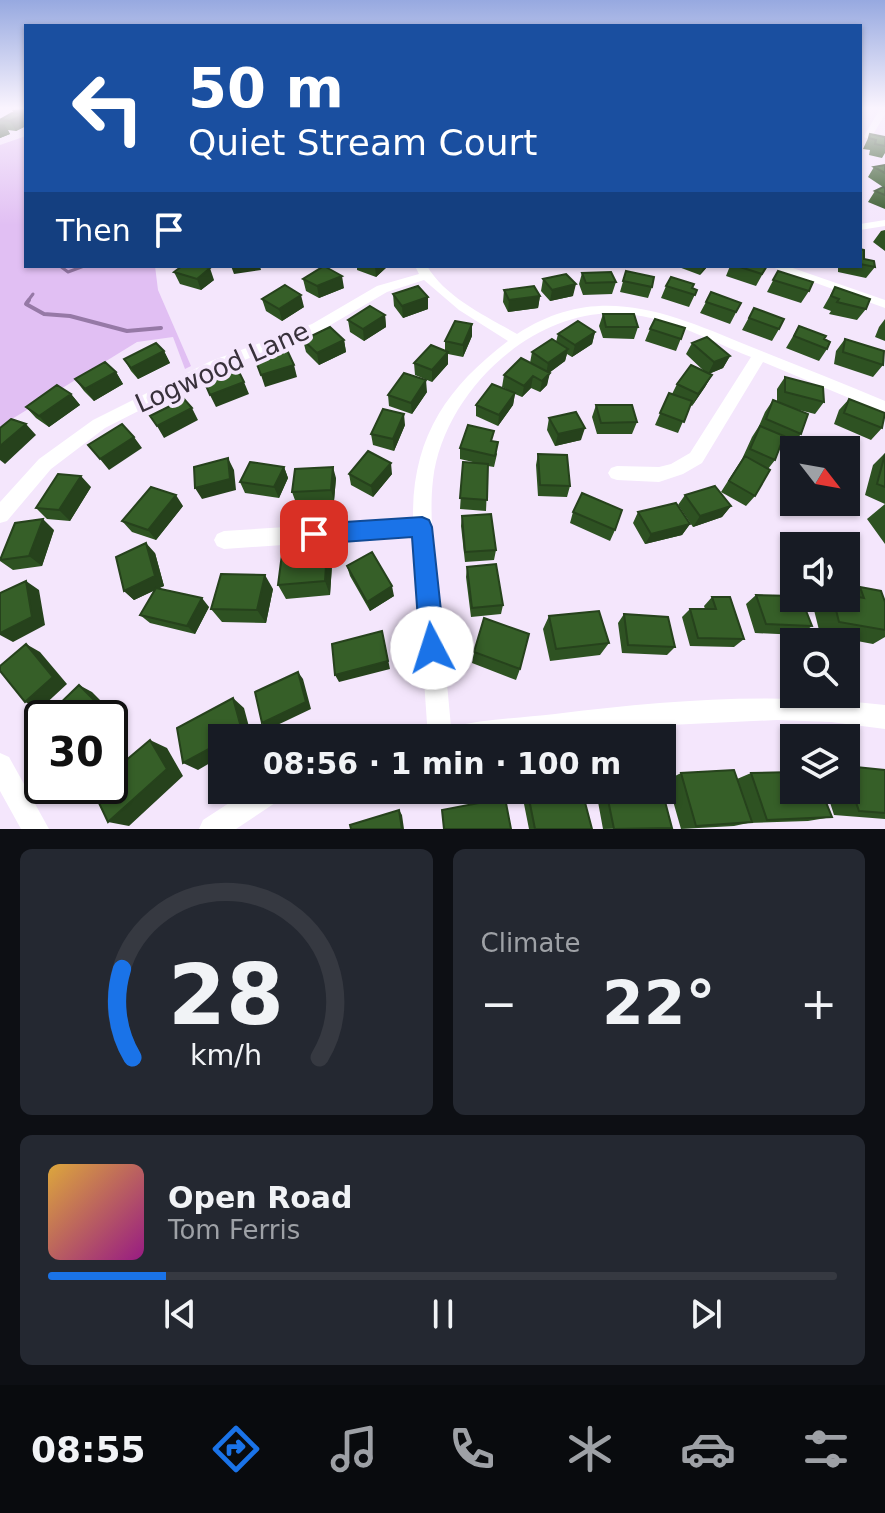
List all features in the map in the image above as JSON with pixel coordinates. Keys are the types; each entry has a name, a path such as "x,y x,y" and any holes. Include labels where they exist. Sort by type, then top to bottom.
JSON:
{"street":[{"path":"862,227 885,223"},
{"path":"799,270 885,304"},
{"path":"423,271 467,309 517,340"},
{"name":"Logwood Lane","path":"0,515 45,464 99,424 216,365 317,327 382,289 423,271"},
{"path":"439,724 422,527 425,464 445,412 471,377 517,340 546,322 567,314 619,309 672,319 885,407"},
{"path":"617,473 655,477 682,468 696,458 760,355"},
{"path":"224,540 422,527"},
{"path":"587,724 739,708 843,710 885,717"},
{"path":"0,766 36,829"},
{"path":"212,829 250,804"}],"shaded area":[{"path":"0,148 24,148 24,268 155,268 158,290 191,366 185,369 173,337 137,342 12,419 0,431"}],"building":[{"path":"885,165 885,173 874,167"},
{"path":"883,187 885,195 875,191"},
{"path":"862,250 864,259 874,261 875,267 862,264"},
{"path":"179,268 210,268 197,279 174,272"},
{"path":"321,268 328,268 342,276 317,286 303,279"},
{"path":"743,268 766,268 762,274"},
{"path":"626,271 654,277 652,287 623,281"},
{"path":"778,271 813,282 809,291 773,280"},
{"path":"611,272 616,282 586,283 582,273"},
{"path":"566,274 576,284 552,290 543,279"},
{"path":"671,277 694,284 692,288 697,290 695,295 666,286"},
{"path":"285,285 301,295 279,309 262,299"},
{"path":"418,286 428,297 402,306 393,294"},
{"path":"534,286 540,296 509,300 504,290"},
{"path":"835,287 870,299 866,309 837,302 839,299 831,296"},
{"path":"711,292 741,303 736,312 706,302"},
{"path":"370,306 385,315 363,329 348,320"},
{"path":"754,308 784,319 779,329 749,318"},
{"path":"603,314 634,314 638,327 606,327"},
{"path":"655,319 685,328 681,339 650,329"},
{"path":"455,321 472,324 463,345 445,341"},
{"path":"578,321 595,332 575,345 558,334"},
{"path":"799,326 826,336 824,339 830,342 827,349 794,336"},
{"path":"330,327 344,340 317,353 303,340"},
{"path":"707,337 730,356 714,362 692,343"},
{"path":"552,339 568,349 548,363 532,352"},
{"path":"845,339 884,351 883,365 843,352"},
{"path":"156,343 164,351 131,368 124,359"},
{"path":"431,345 448,352 432,370 414,363"},
{"path":"287,350 294,365 261,375 255,359"},
{"path":"521,358 550,373 542,381 533,376 524,386 504,375"},
{"path":"105,362 116,372 85,389 75,379"},
{"path":"691,365 712,375 698,394 677,384"},
{"path":"237,368 244,382 210,395 204,381"},
{"path":"404,373 426,380 411,403 388,395"},
{"path":"785,377 823,387 824,402 785,392"},
{"path":"492,384 515,393 499,415 476,405"},
{"path":"57,385 71,394 39,416 26,407"},
{"path":"669,393 692,401 684,422 660,413"},
{"path":"184,399 192,408 157,426 150,416"},
{"path":"849,399 885,413 882,428 844,413"},
{"path":"773,400 808,414 801,434 766,419"},
{"path":"596,405 632,405 637,422 601,423"},
{"path":"383,409 404,414 393,439 371,434"},
{"path":"576,412 585,428 558,434 549,418"},
{"path":"11,419 26,424 0,446 0,428"},
{"path":"122,424 134,437 100,459 88,445"},
{"path":"468,425 494,431 491,441 498,442 495,456 460,448"},
{"path":"760,426 784,436 780,436 775,460 750,449"},
{"path":"368,451 391,463 371,486 349,474"},
{"path":"538,454 567,455 570,486 540,485"},
{"path":"885,454 885,487 877,484"},
{"path":"745,456 770,470 755,496 729,481"},
{"path":"228,458 230,479 195,488 194,467"},
{"path":"250,462 284,467 274,487 240,482"},
{"path":"463,462 488,464 487,500 460,498"},
{"path":"333,467 331,490 292,492 295,469"},
{"path":"58,474 81,476 59,510 36,508"},
{"path":"715,486 731,506 700,516 685,495"},
{"path":"151,487 176,495 148,530 122,521"},
{"path":"582,493 622,510 615,530 573,512"},
{"path":"676,503 690,524 651,534 638,512"},
{"path":"491,514 496,550 465,552 462,516"},
{"path":"43,519 29,556 0,560 15,523"},
{"path":"146,543 155,576 124,591 116,557"},
{"path":"327,550 325,581 278,585 282,554"},
{"path":"372,552 392,586 367,602 347,566"},
{"path":"496,564 503,605 472,608 467,567"},
{"path":"221,574 265,575 257,610 211,609"},
{"path":"26,581 32,617 0,633 0,593"},
{"path":"860,587 881,591 885,602 885,630 839,622 836,612 860,612 860,597 864,598"},
{"path":"156,588 202,598 187,626 140,615"},
{"path":"756,595 780,596 780,612 806,612 812,626 766,624"},
{"path":"712,597 730,597 744,639 698,638 690,609 716,609"},
{"path":"599,611 609,643 556,649 549,616"},
{"path":"624,614 668,617 675,647 628,645"},
{"path":"484,618 529,634 520,669 474,652"},
{"path":"382,631 388,661 335,675 332,644"},
{"path":"26,644 53,677 24,701 0,671 0,666"},
{"path":"298,672 306,702 262,723 255,692"},
{"path":"79,685 94,700 63,700"},
{"path":"233,698 240,724 208,724 208,750 183,763 177,728"},
{"path":"150,740 167,769 108,822 100,804 128,804 128,759"},
{"path":"860,767 885,770 885,813 859,811 857,804 860,804"},
{"path":"734,770 752,822 696,826 681,773"},
{"path":"780,772 780,804 827,804 832,817 767,820 751,773"},
{"path":"474,804 506,804 511,829 444,829 442,810"},
{"path":"530,804 585,804 592,829 535,829"},
{"path":"609,804 666,804 672,828 614,829"},
{"path":"399,810 402,829 351,829 350,825"}],"waterway":[{"path":"63,268 68,272 79,268"},
{"path":"27,302 33,294"},
{"path":"29,300 26,304 44,314 70,316 127,331 161,328"}],"route":[{"path":"314,534 422,527 432,648"}]}
